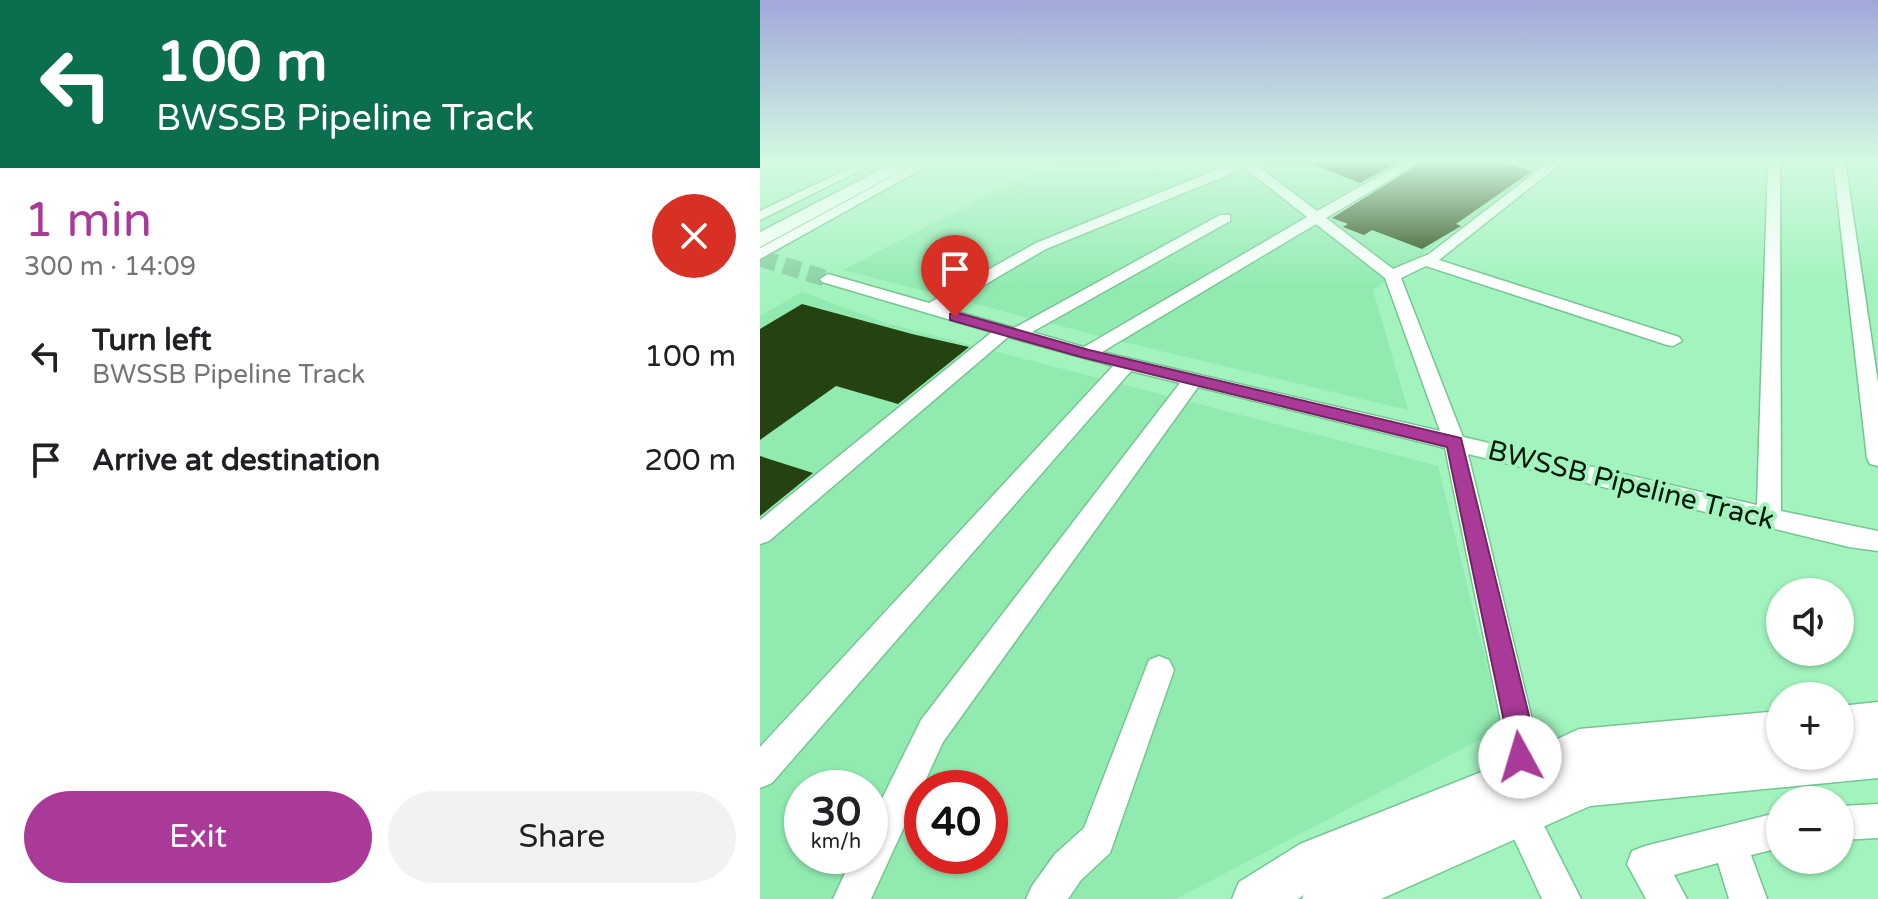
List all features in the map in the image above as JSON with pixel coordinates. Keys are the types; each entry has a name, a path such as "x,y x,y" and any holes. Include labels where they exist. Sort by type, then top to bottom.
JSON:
{"highway":[{"path":"760,227 807,203"},
{"path":"764,248 840,203"}],"main road":[{"path":"1854,725 1878,722"},
{"path":"1326,899 1520,796 1579,750 1766,732"},
{"path":"1256,899 1316,860 1520,796 1589,785 1878,757"}],"street":[{"path":"760,216 787,203"},
{"path":"764,248 850,203"},
{"path":"929,310 1041,246 1147,203"},
{"path":"1300,203 1392,276 1455,443 1520,736 1520,796 1562,899"},
{"path":"1086,354 1340,203"},
{"path":"1392,276 1425,261 1502,203"},
{"path":"1769,518 1773,203"},
{"path":"1845,203 1878,458"},
{"path":"760,534 1011,332 1225,218"},
{"path":"1425,261 1673,341"},
{"name":"BWSSB Pipeline Track","path":"828,279 1126,364 1769,518 1878,541"},
{"path":"760,771 1126,364"},
{"path":"852,899 932,731 1193,380"},
{"path":"1045,899 1068,867 1097,840 1159,670"},
{"path":"1854,822 1878,821"},
{"path":"1668,899 1645,864 1766,834"},
{"path":"1729,843 1748,899"}],"shaded area":[{"path":"973,203 1494,203 1373,290 1408,410 1111,339 843,270"},
{"path":"802,292 886,323 1438,466 1502,728 1176,899 760,899 760,316"}],"building":[{"path":"1356,203 1486,203 1456,224 1461,226 1422,249 1372,230 1364,235 1343,227 1348,224 1332,218"},
{"path":"802,304 969,347 898,404 836,386 760,440 760,329"},
{"path":"760,456 813,473 760,516"}],"tunnel":[{"path":"760,258 828,279"}],"route":[{"path":"955,317 1086,354 1455,443 1520,736 1520,757"}]}
